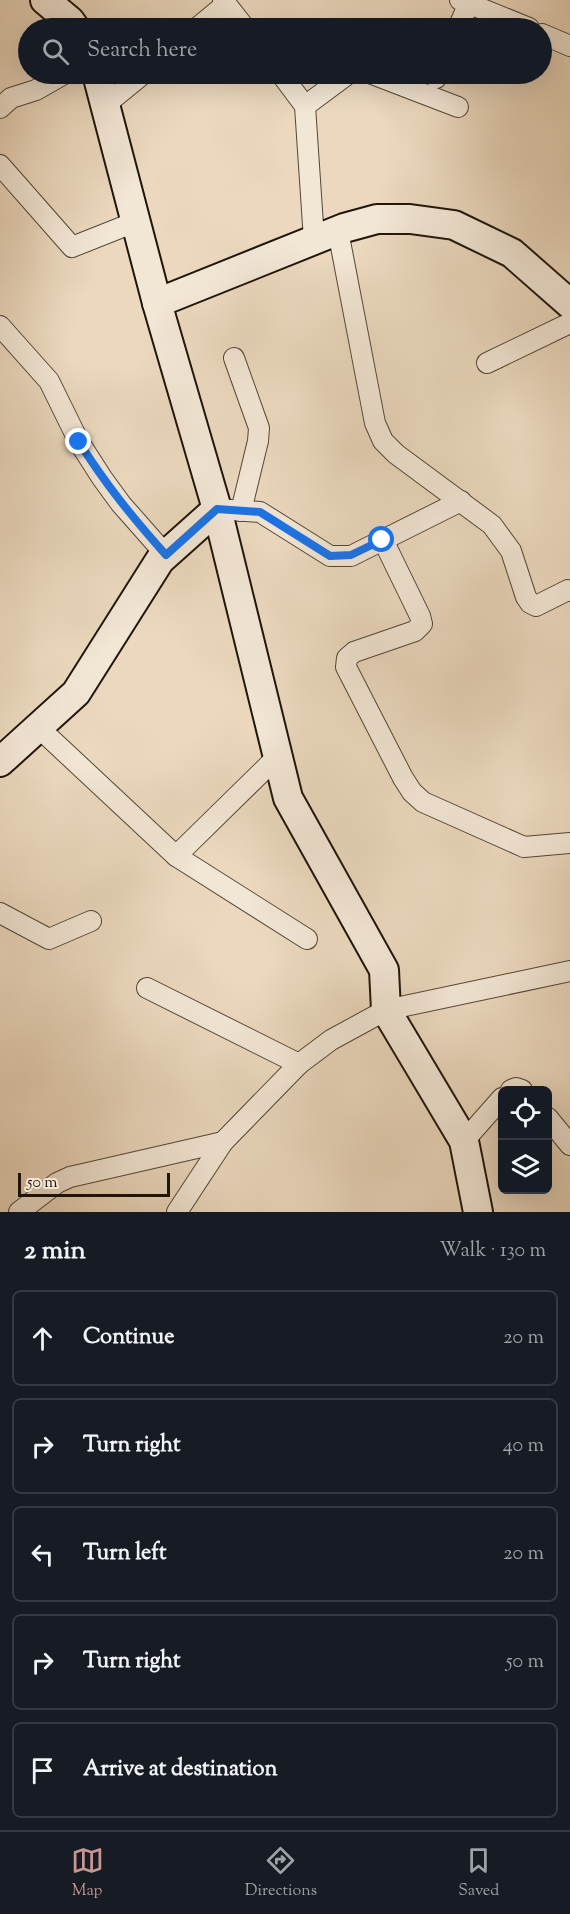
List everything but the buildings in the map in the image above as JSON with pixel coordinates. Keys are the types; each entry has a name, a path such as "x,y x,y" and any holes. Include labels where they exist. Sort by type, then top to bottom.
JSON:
{"street":[{"path":"45,0 66,18"},
{"path":"207,18 224,2 237,18"},
{"path":"460,18 464,2 504,18"},
{"path":"552,38 570,46"},
{"path":"0,108 11,98 46,84"},
{"path":"100,84 157,303 229,510 288,798 384,970 386,1010 464,1141 478,1212"},
{"path":"105,105 131,84"},
{"path":"289,84 306,106 326,236 375,423 383,441 396,454 492,525 511,551 530,603 536,606 570,591"},
{"path":"306,106 335,84"},
{"path":"398,84 458,107"},
{"path":"0,165 72,247 135,222"},
{"path":"157,303 326,236 377,219 410,219 454,225 512,253 570,304"},
{"path":"487,363 570,323"},
{"path":"0,326 49,381 79,442 102,478 121,504 166,555"},
{"path":"0,762 76,693 160,560 229,510 258,441 259,428 234,358"},
{"path":"229,510 260,512 330,556 351,555 461,501"},
{"path":"382,540 422,624 415,631 354,652 347,658 346,667 412,792 436,809 524,847 570,843"},
{"path":"38,727 176,856 307,939"},
{"path":"176,856 278,757"},
{"path":"0,913 49,939 91,921"},
{"path":"177,1212 223,1142 299,1064 331,1040 386,1010 570,971"},
{"path":"147,988 299,1064"},
{"path":"464,1141 498,1103"},
{"path":"552,1123 570,1145"},
{"path":"19,1212 57,1183 76,1175 223,1142"}],"route":[{"path":"79,442 121,504 166,555 217,509 260,512 330,556 351,555 382,540"}]}
